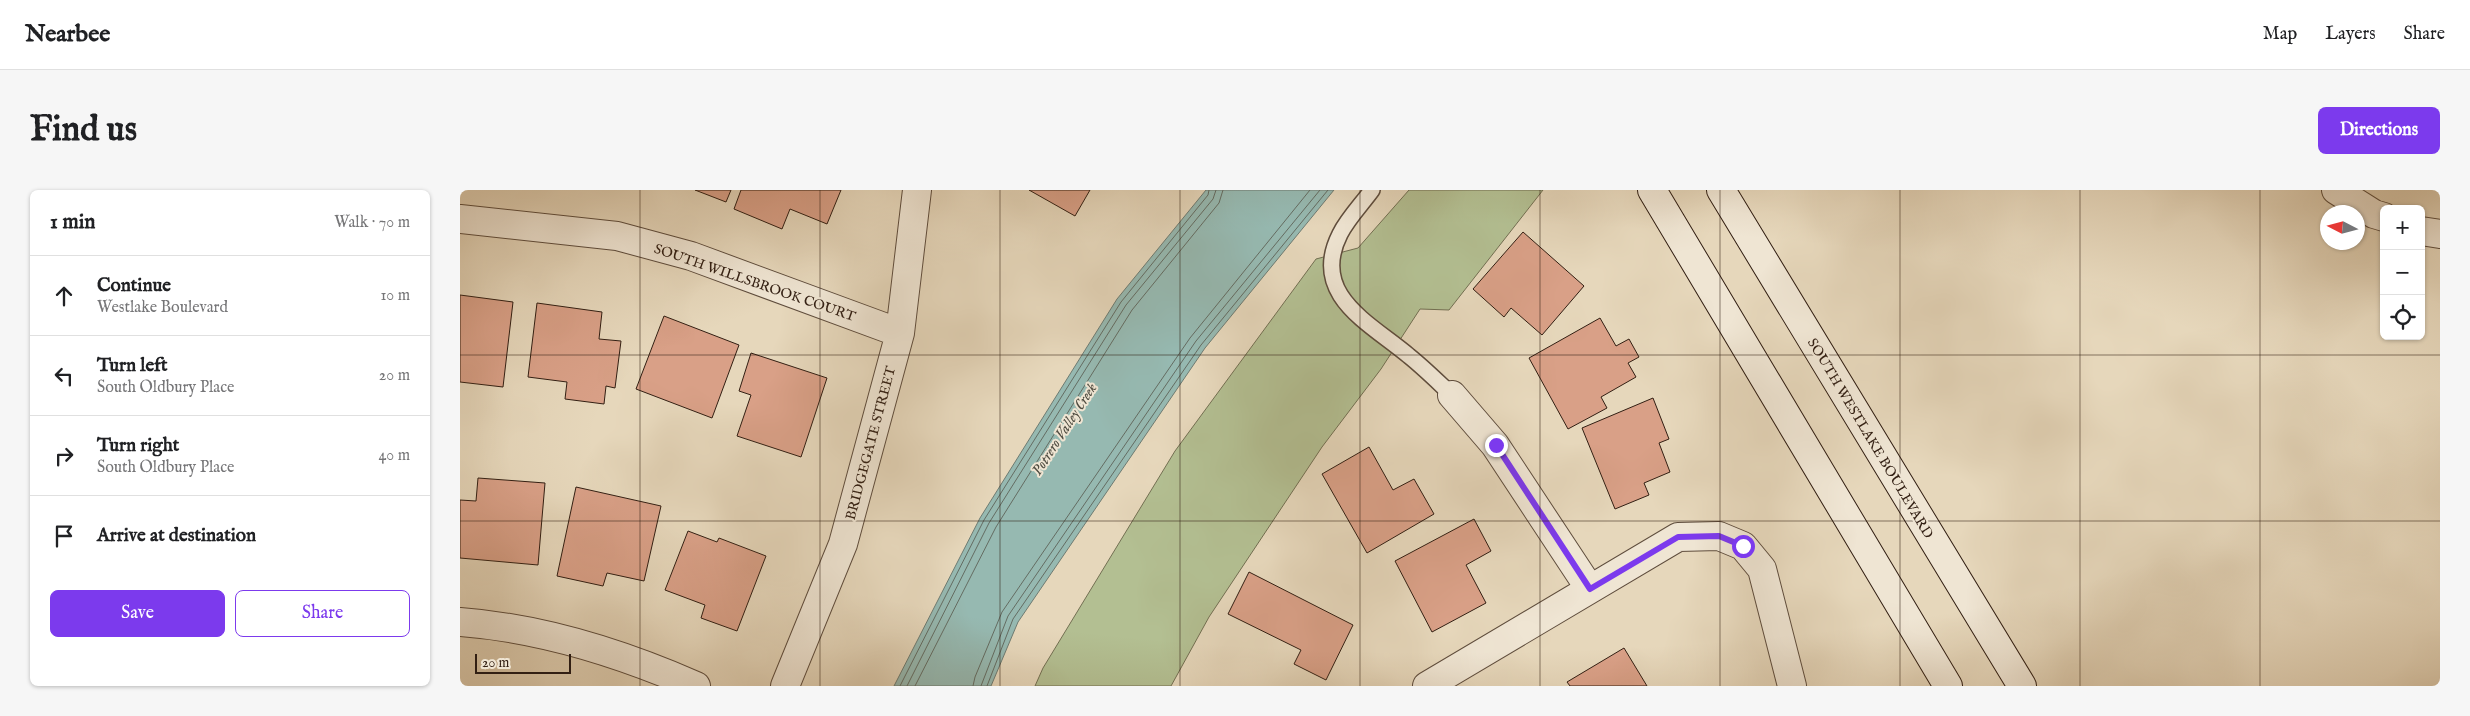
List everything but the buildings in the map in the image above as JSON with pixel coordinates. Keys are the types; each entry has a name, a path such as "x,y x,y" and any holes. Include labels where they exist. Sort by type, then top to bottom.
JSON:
{"street":[{"name":"BRIDGEGATE STREET","path":"785,686 843,544 900,334 917,190"},
{"path":"1652,190 1948,686"},
{"name":"SOUTH WESTLAKE BOULEVARD","path":"1721,190 2022,686"},
{"path":"2336,190 2380,215"},
{"name":"SOUTH WILLSBROOK COURT","path":"460,219 617,236 691,256 900,334"},
{"path":"2425,232 2440,234"},
{"path":"1452,395 1496,445 1590,589"},
{"path":"1427,686 1678,537 1719,536 1743,546 1762,569 1792,686"},
{"path":"460,622 490,624 573,643 654,668 696,686"}],"lane":[{"path":"1372,190 1340,234 1333,257 1331,277 1338,295 1367,323 1410,356 1452,395"}],"green space":[{"path":"1409,190 1543,190 1449,310 1420,309 1381,369 1322,447 1209,617 1171,686 1035,686 1043,668 1175,451 1316,259 1358,248"}],"water":[{"name":"Potrero Valley Creek","path":"1206,190 1334,190 1205,348 1018,622 991,686 894,686 980,518 1117,299"}],"route":[{"path":"1496,445 1590,589 1678,537 1719,536 1743,546"}]}
